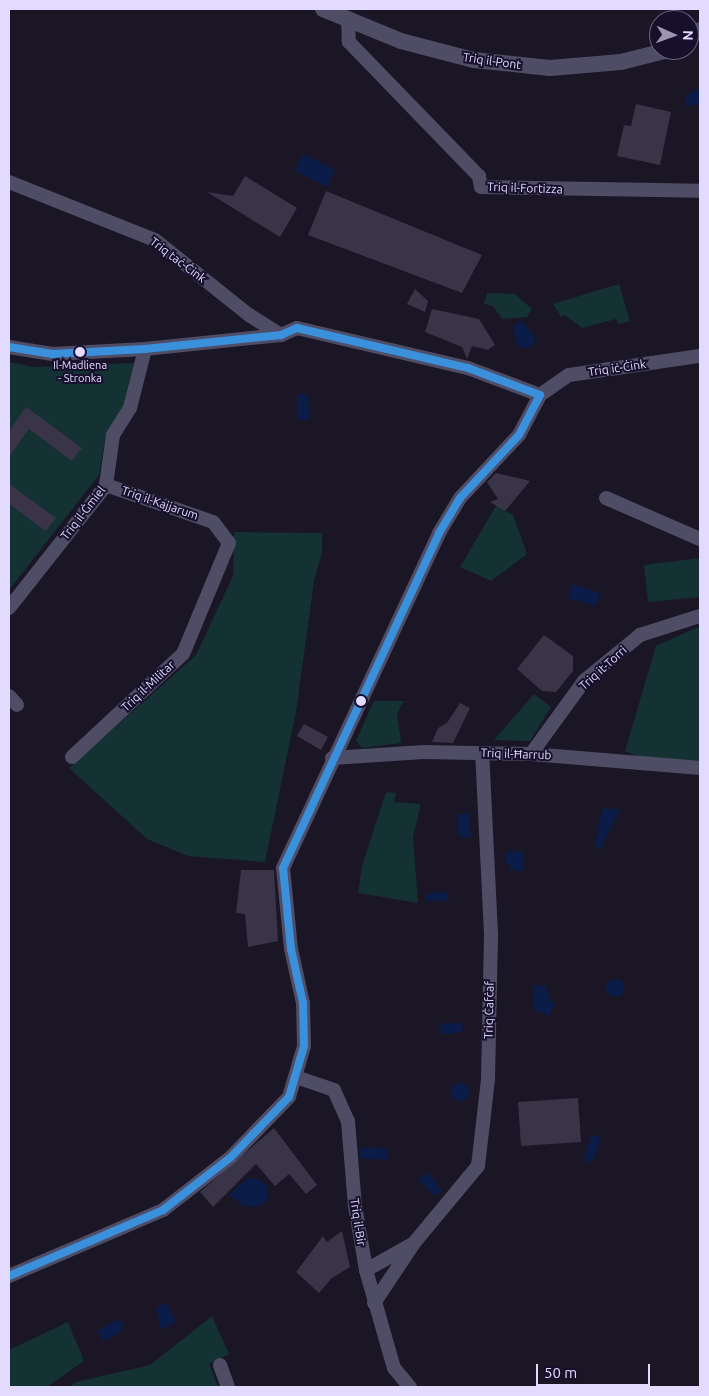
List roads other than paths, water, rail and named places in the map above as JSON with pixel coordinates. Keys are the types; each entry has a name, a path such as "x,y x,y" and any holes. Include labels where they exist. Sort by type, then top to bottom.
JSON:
{"street":[{"name":"Triq il-Pont","path":"323,9 401,41 474,60 550,68 621,62 649,55"},
{"name":"Triq il-Fortizza","path":"348,18 349,42 479,176 481,187 700,191"},
{"name":"Triq taċ-Ċink","path":"9,182 155,240 248,315 281,335"},
{"path":"9,347 52,354 145,349 281,335 297,328 468,368 540,395 519,435 460,498 439,533 332,758 283,868 291,949 303,1003 304,1046 289,1097 231,1157 163,1210 9,1276"},
{"name":"Triq il-Ġmiel","path":"9,608 106,485 113,435 130,408 145,349"},
{"name":"Triq iċ-Ċink","path":"540,395 569,375 700,356"},
{"name":"Triq il-Kajjarum","path":"106,485 213,522"},
{"path":"606,498 700,539"},
{"name":"Triq il-Militar","path":"72,757 183,654 229,543 213,522"},
{"name":"Triq it-Torri","path":"532,754 584,682 640,635 700,616"},
{"name":"Triq il-Ħarrub","path":"332,758 424,752 532,754 700,768"},
{"name":"Triq Ċafċaf","path":"374,1303 414,1243 478,1166 488,1079 491,934 482,753"},
{"name":"Triq il-Bir","path":"296,1077 334,1090 348,1121 355,1206 366,1270 394,1368 410,1387"},
{"name":"Triq Ċafċaf","path":"366,1270 414,1243"},
{"path":"220,1365 228,1387"}],"water":[{"path":"700,88 700,103 686,107 685,96"},
{"path":"303,154 335,170 327,187 295,171"},
{"path":"522,321 536,339 531,347 520,348 517,344 513,326"},
{"path":"308,394 309,420 297,420 297,395"},
{"path":"572,584 600,593 596,606 568,598"},
{"path":"602,809 620,809 600,849 595,848"},
{"path":"469,813 471,837 459,838 457,814"},
{"path":"506,851 524,852 523,871 510,870 510,864 505,864"},
{"path":"433,892 447,893 449,900 426,901 425,896"},
{"path":"615,979 621,982 624,988 621,994 615,997 609,994 606,988 609,982"},
{"path":"545,985 550,1001 555,1003 549,1016 533,1009 533,986"},
{"path":"443,1023 461,1023 464,1031 443,1035 439,1028"},
{"path":"456,1083 464,1083 469,1088 467,1099 456,1101 451,1096 451,1088"},
{"path":"591,1135 599,1137 599,1144 592,1161 586,1164 584,1158"},
{"path":"361,1147 388,1149 387,1160 360,1158"},
{"path":"428,1172 442,1191 435,1196 418,1180"},
{"path":"248,1178 259,1179 268,1187 267,1200 259,1206 244,1206 229,1195"},
{"path":"166,1303 176,1322 161,1330 156,1308"},
{"path":"117,1320 123,1323 122,1331 103,1341 97,1331"}],"place":[{"name":"Il-Madliena - Stronka","path":"80,352"}]}
